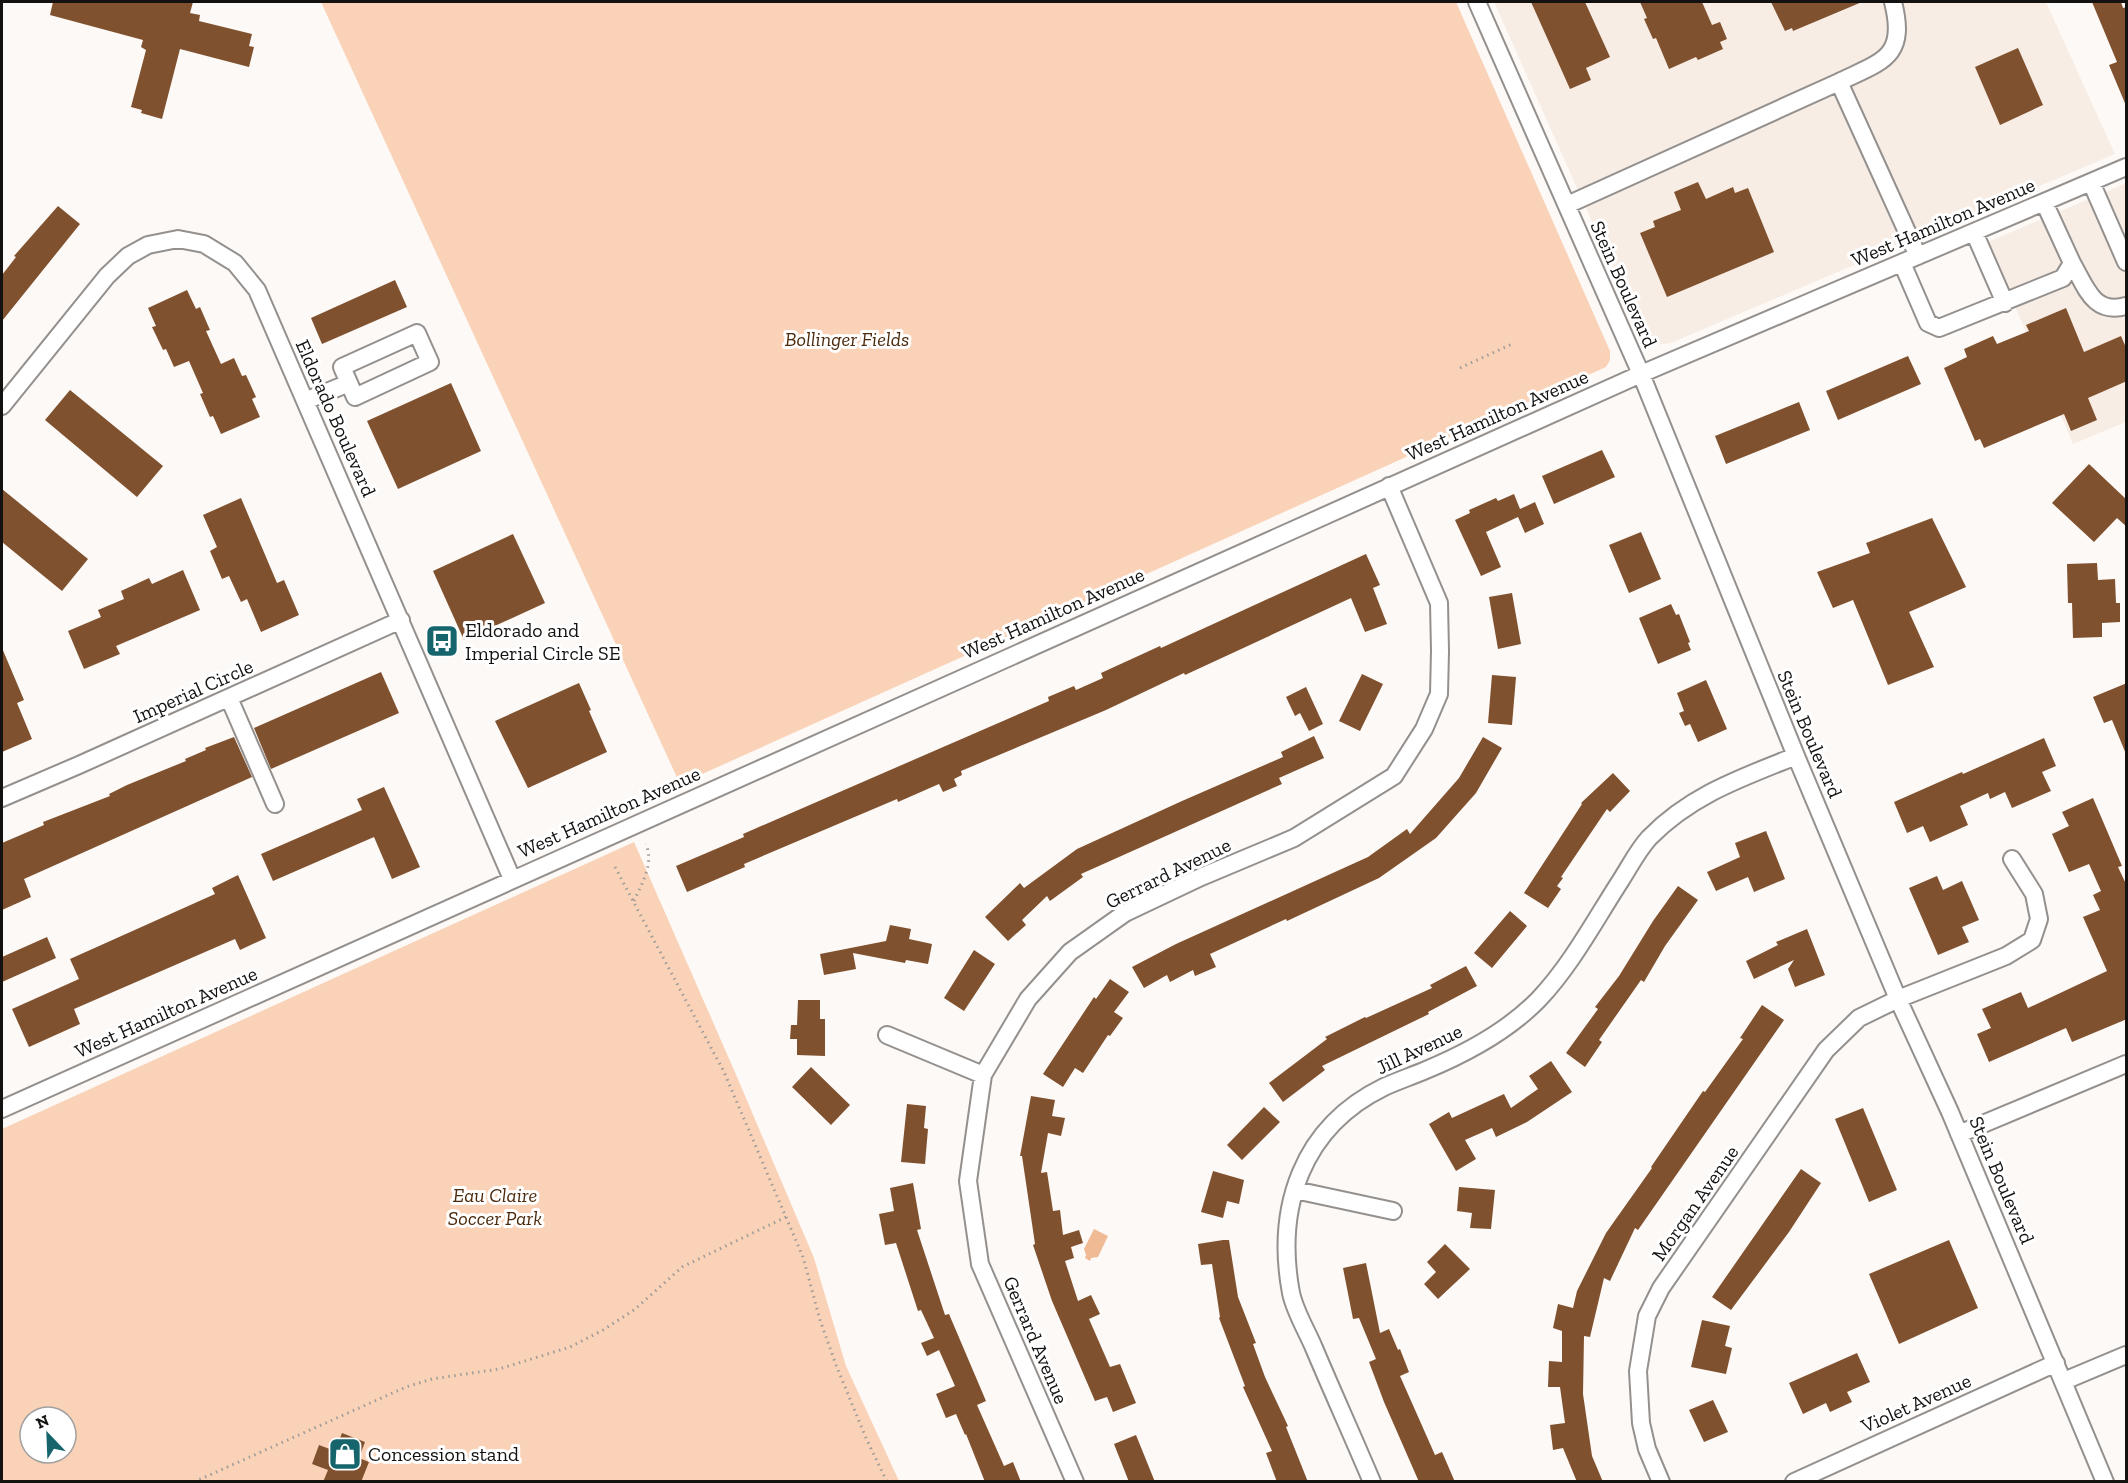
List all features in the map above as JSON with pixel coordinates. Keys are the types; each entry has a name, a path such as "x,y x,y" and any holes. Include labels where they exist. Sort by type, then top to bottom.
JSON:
{"street":[{"name":"Stein Boulevard","path":"1477,2 1641,374 1796,756 1898,999 1959,1134 2105,1482"},
{"path":"1567,205 1883,61 1893,48 1897,33 1893,2"},
{"path":"1839,82 1918,256"},
{"name":"West Hamilton Avenue","path":"2,1109 1641,374 2127,167"},
{"path":"2091,182 2127,262"},
{"path":"2044,202 2072,263 2094,300 2106,308 2127,306"},
{"path":"1974,232 2005,303"},
{"name":"Eldorado Boulevard","path":"5,395 107,276 128,256 148,245 178,239 204,244 235,263 257,290 512,879"},
{"path":"1902,263 1928,323 1939,328 2063,278 2072,263"},
{"path":"417,333 430,362 355,397 349,383 342,367 417,333"},
{"path":"305,401 349,383"},
{"name":"Gerrard Avenue","path":"1075,1482 980,1264 968,1181 983,1075 1028,999 1070,952 1125,913 1294,838 1394,776 1424,729 1439,694 1440,651 1439,603 1389,486"},
{"name":"Imperial Circle","path":"2,798 401,620"},
{"path":"229,698 275,804"},
{"name":"Jill Avenue","path":"1372,1482 1291,1296 1285,1243 1288,1214 1304,1165 1315,1144 1349,1109 1383,1088 1429,1069 1486,1041 1525,1013 1555,982 1647,840 1684,807 1725,784 1796,756"},
{"name":"Morgan Avenue","path":"1661,1482 1647,1449 1641,1424 1638,1371 1647,1316 1661,1288 1826,1050 1859,1017 2006,956 2032,940 2039,919 2034,894 2012,859"},
{"path":"887,1035 983,1075"},
{"path":"1959,1134 2127,1064"},
{"path":"1295,1190 1393,1211"},
{"path":"2064,1381 2127,1355"},
{"name":"Violet Avenue","path":"1794,1482 2056,1363"}],"path":[{"path":"1460,368 1512,344"},
{"path":"634,901 648,868 646,844"},
{"path":"615,867 724,1072 803,1257 820,1320 836,1365 887,1482"},
{"path":"194,1482 406,1387 432,1379 499,1370 570,1347 634,1310 682,1267 786,1217"}],"shaded area":[{"path":"1494,2 2046,2 2115,154 1671,343 1655,345 1645,339 1639,327"},
{"path":"2126,183 2126,422 2073,444 1988,242"},
{"path":"1094,1229 1108,1236 1098,1257 1091,1258 1090,1261 1085,1258 1084,1249"}],"green space":[{"name":"Bollinger Fields","path":"321,2 1456,2 1610,351 1610,360 1606,367 680,784"},
{"name":"Eau Claire Soccer Park","path":"634,842 814,1258 846,1366 899,1481 2,1481 2,1129"}],"building":[{"path":"53,2 193,2 190,13 200,15 199,21 252,34 249,46 254,47 249,67 180,49 162,119 141,113 142,110 131,107 146,50 141,47 143,40 50,15"},
{"path":"1531,2 1585,2 1610,57 1586,68 1591,80 1570,89"},
{"path":"1640,2 1702,2 1712,25 1720,22 1727,39 1720,42 1723,49 1698,60 1696,57 1669,69 1656,38 1653,39 1644,19 1647,18"},
{"path":"1771,2 1862,2 1793,31 1792,28 1785,31"},
{"path":"2092,2 2121,2 2123,8 2127,7 2127,108 2109,65 2117,62"},
{"path":"2018,48 2043,105 2000,125 1975,67"},
{"path":"1698,182 1706,199 1733,187 1735,193 1748,188 1774,252 1667,297 1640,233 1655,227 1653,221 1681,210 1674,192"},
{"path":"58,206 80,224 2,321 2,275 16,257 14,256"},
{"path":"395,280 407,307 322,344 311,318"},
{"path":"187,290 196,309 200,307 210,330 206,331 221,364 234,358 242,376 246,375 256,397 252,399 260,417 221,434 213,416 210,417 200,394 203,393 189,361 174,367 152,327 156,326 148,308"},
{"path":"2066,308 2084,352 2121,336 2127,350 2127,381 2088,398 2097,420 2071,431 2064,414 1984,448 1980,439 1975,441 1944,368 1967,357 1964,349 1993,336 1997,344 2029,331 2026,325"},
{"path":"1908,356 1921,384 1838,420 1826,391"},
{"path":"451,383 481,451 398,489 367,421"},
{"path":"70,390 163,466 137,497 45,420"},
{"path":"1799,402 1810,430 1726,464 1715,436"},
{"path":"1602,450 1615,477 1554,504 1542,476"},
{"path":"2089,464 2127,500 2127,527 2117,518 2094,542 2052,503"},
{"path":"2,489 88,559 62,591 2,542"},
{"path":"1514,494 1520,509 1535,502 1544,524 1525,533 1518,517 1486,532 1501,567 1481,576 1455,520 1470,513 1469,510 1496,498 1498,501"},
{"path":"241,498 277,583 284,580 299,615 261,632 247,599 241,602 229,576 222,579 210,551 217,547 203,515"},
{"path":"1932,518 1966,587 1909,612 1934,667 1888,685 1853,600 1833,608 1817,572 1870,553 1866,543"},
{"path":"1641,532 1661,579 1629,593 1609,545"},
{"path":"513,534 545,603 464,640 433,571"},
{"path":"1366,554 1380,585 1373,588 1387,624 1365,632 1351,598 1185,675 1184,673 1106,710 961,771 962,775 954,779 957,786 943,792 939,784 898,802 897,799 744,864 745,867 687,892 676,866 744,837 743,834 1049,701 1048,697 1074,686 1076,690 1103,678 1101,673"},
{"path":"2097,563 2098,580 2115,579 2116,603 2120,603 2120,622 2102,623 2102,637 2073,638 2072,603 2068,603 2067,564"},
{"path":"183,570 200,610 116,646 120,654 84,669 68,631 101,617 98,610 124,599 121,591 149,578 152,584"},
{"path":"1512,593 1521,644 1498,649 1489,597"},
{"path":"1671,604 1676,615 1679,614 1691,650 1658,664 1639,618"},
{"path":"2,648 24,700 17,703 32,739 2,752"},
{"path":"381,672 399,713 271,769 254,728"},
{"path":"1362,674 1383,684 1360,731 1339,721"},
{"path":"1492,675 1516,677 1512,725 1488,723"},
{"path":"1706,680 1727,729 1698,742 1690,724 1685,726 1679,713 1684,711 1677,693"},
{"path":"579,683 607,752 528,788 495,721"},
{"path":"2127,683 2126,754 2112,720 2104,723 2093,697"},
{"path":"1306,687 1323,724 1309,731 1300,713 1295,716 1286,697"},
{"path":"1314,736 1324,758 1279,778 1282,784 1081,874 1083,877 1050,901 1047,896 1022,920 1026,925 1008,941 985,917 1020,883 1024,888 1077,849 1283,757 1281,752"},
{"path":"234,737 252,777 24,879 31,897 2,910 2,843 44,825 43,822 110,796 109,794 127,785 186,761 185,759 206,750 205,748"},
{"path":"1483,737 1502,748 1476,793 1436,838 1379,878 1210,954 1216,967 1195,976 1193,970 1170,982 1167,975 1144,988 1132,967 1176,944 1368,857 1407,829 1410,834 1459,778"},
{"path":"2044,738 2056,766 2042,772 2051,791 2012,808 2005,792 1990,799 1988,793 1960,806 1968,825 1930,842 1923,826 1907,833 1894,802"},
{"path":"1613,773 1630,791 1610,812 1607,809 1561,877 1563,878 1557,886 1561,889 1548,908 1524,893 1581,803"},
{"path":"384,787 420,867 392,879 374,837 273,881 261,854 362,810 357,799"},
{"path":"2093,798 2122,866 2118,867 2127,886 2127,1019 2072,1042 2066,1028 1989,1062 1977,1034 1991,1028 1982,1009 2021,992 2028,1008 2107,971 2083,917 2100,910 2093,895 2101,891 2089,864 2069,872 2052,834 2069,826 2062,812"},
{"path":"1766,831 1785,879 1754,892 1748,877 1716,891 1707,872 1740,857 1735,843"},
{"path":"238,875 266,938 240,950 235,939 74,1009 80,1024 29,1047 12,1009 79,979 70,959 215,894 212,888"},
{"path":"1937,876 1943,890 1962,881 1979,920 1962,927 1969,942 1938,955 1909,888"},
{"path":"1678,886 1698,900 1665,946 1644,982 1641,980 1599,1040 1602,1042 1585,1067 1566,1053 1598,1009 1595,1007 1619,976"},
{"path":"1510,911 1527,926 1492,968 1474,953"},
{"path":"890,925 911,929 909,939 932,944 928,964 906,960 905,963 853,953 856,969 824,975 820,954 886,941"},
{"path":"1807,929 1825,975 1795,987 1788,969 1794,960 1754,979 1746,961 1778,945 1776,942"},
{"path":"47,937 56,958 2,982 2,957"},
{"path":"974,950 995,964 964,1011 944,998"},
{"path":"1466,966 1477,986 1428,1012 1429,1014 1322,1066 1325,1070 1283,1102 1269,1083 1327,1039 1325,1037 1432,988 1430,985"},
{"path":"1110,979 1129,992 1114,1012 1123,1018 1110,1036 1108,1035 1083,1073 1075,1068 1063,1087 1043,1074 1094,997 1096,999"},
{"path":"798,1000 820,1000 820,1019 825,1019 825,1056 797,1055 797,1039 790,1039 791,1025 797,1025"},
{"path":"1762,1005 1784,1020 1638,1230 1635,1228 1610,1281 1604,1278 1590,1337 1584,1336 1583,1394 1592,1456 1603,1482 1577,1482 1563,1448 1553,1450 1550,1425 1565,1423 1560,1387 1548,1387 1549,1361 1562,1362 1562,1331 1553,1328 1558,1304 1573,1308 1577,1291 1606,1233 1703,1091 1705,1092 1743,1039 1740,1038"},
{"path":"1551,1061 1572,1092 1527,1122 1496,1137 1492,1128 1465,1140 1476,1159 1456,1171 1429,1124 1449,1112 1452,1118 1504,1094 1511,1108 1538,1089 1529,1076"},
{"path":"811,1067 850,1105 831,1125 792,1087"},
{"path":"1031,1096 1055,1100 1052,1116 1065,1118 1061,1136 1048,1133 1041,1173 1047,1172 1053,1211 1060,1210 1063,1235 1079,1230 1083,1243 1071,1247 1074,1258 1065,1261 1078,1301 1091,1295 1100,1314 1089,1319 1110,1367 1120,1364 1136,1403 1113,1412 1107,1397 1095,1401 1052,1301 1033,1245 1035,1244 1022,1156 1020,1156"},
{"path":"907,1104 926,1106 924,1128 928,1129 925,1164 901,1162"},
{"path":"1264,1107 1280,1122 1242,1160 1227,1145"},
{"path":"1863,1108 1897,1190 1869,1202 1835,1119"},
{"path":"1801,1169 1821,1183 1789,1232 1731,1310 1712,1297"},
{"path":"1213,1171 1244,1180 1239,1204 1227,1201 1223,1218 1201,1212"},
{"path":"913,1183 921,1229 917,1230 945,1315 949,1314 986,1401 977,1405 1004,1466 1013,1462 1021,1482 985,1482 956,1414 946,1418 936,1394 955,1386 939,1350 927,1356 921,1343 934,1338 921,1310 918,1311 896,1243 885,1245 879,1214 894,1211 890,1188"},
{"path":"1459,1187 1495,1190 1491,1229 1470,1228 1472,1213 1457,1211"},
{"path":"1229,1240 1238,1297 1256,1343 1253,1344 1265,1377 1288,1426 1286,1427 1308,1482 1277,1482 1266,1453 1272,1451 1243,1387 1245,1386 1219,1318 1212,1264 1201,1265 1198,1244"},
{"path":"1949,1240 1978,1308 1899,1344 1869,1274"},
{"path":"1445,1244 1470,1269 1438,1299 1424,1284 1436,1272 1427,1262"},
{"path":"1366,1263 1380,1333 1389,1329 1398,1350 1400,1349 1409,1372 1400,1376 1435,1455 1442,1452 1455,1482 1419,1482 1384,1402 1369,1362 1376,1359 1359,1318 1353,1319 1343,1268"},
{"path":"1702,1320 1730,1326 1725,1346 1732,1348 1726,1374 1691,1367"},
{"path":"1857,1353 1870,1382 1847,1392 1852,1402 1830,1412 1826,1403 1803,1414 1789,1383"},
{"path":"1713,1400 1728,1432 1704,1442 1689,1410"},
{"path":"342,1433 365,1442 359,1458 369,1462 361,1482 323,1482 328,1470 312,1464 319,1445 335,1451"},
{"path":"1136,1435 1155,1482 1129,1482 1114,1444"}],"place":[{"name":"Eldorado and Imperial Circle SE","path":"442,641"},
{"name":"Concession stand","path":"345,1454"}]}
